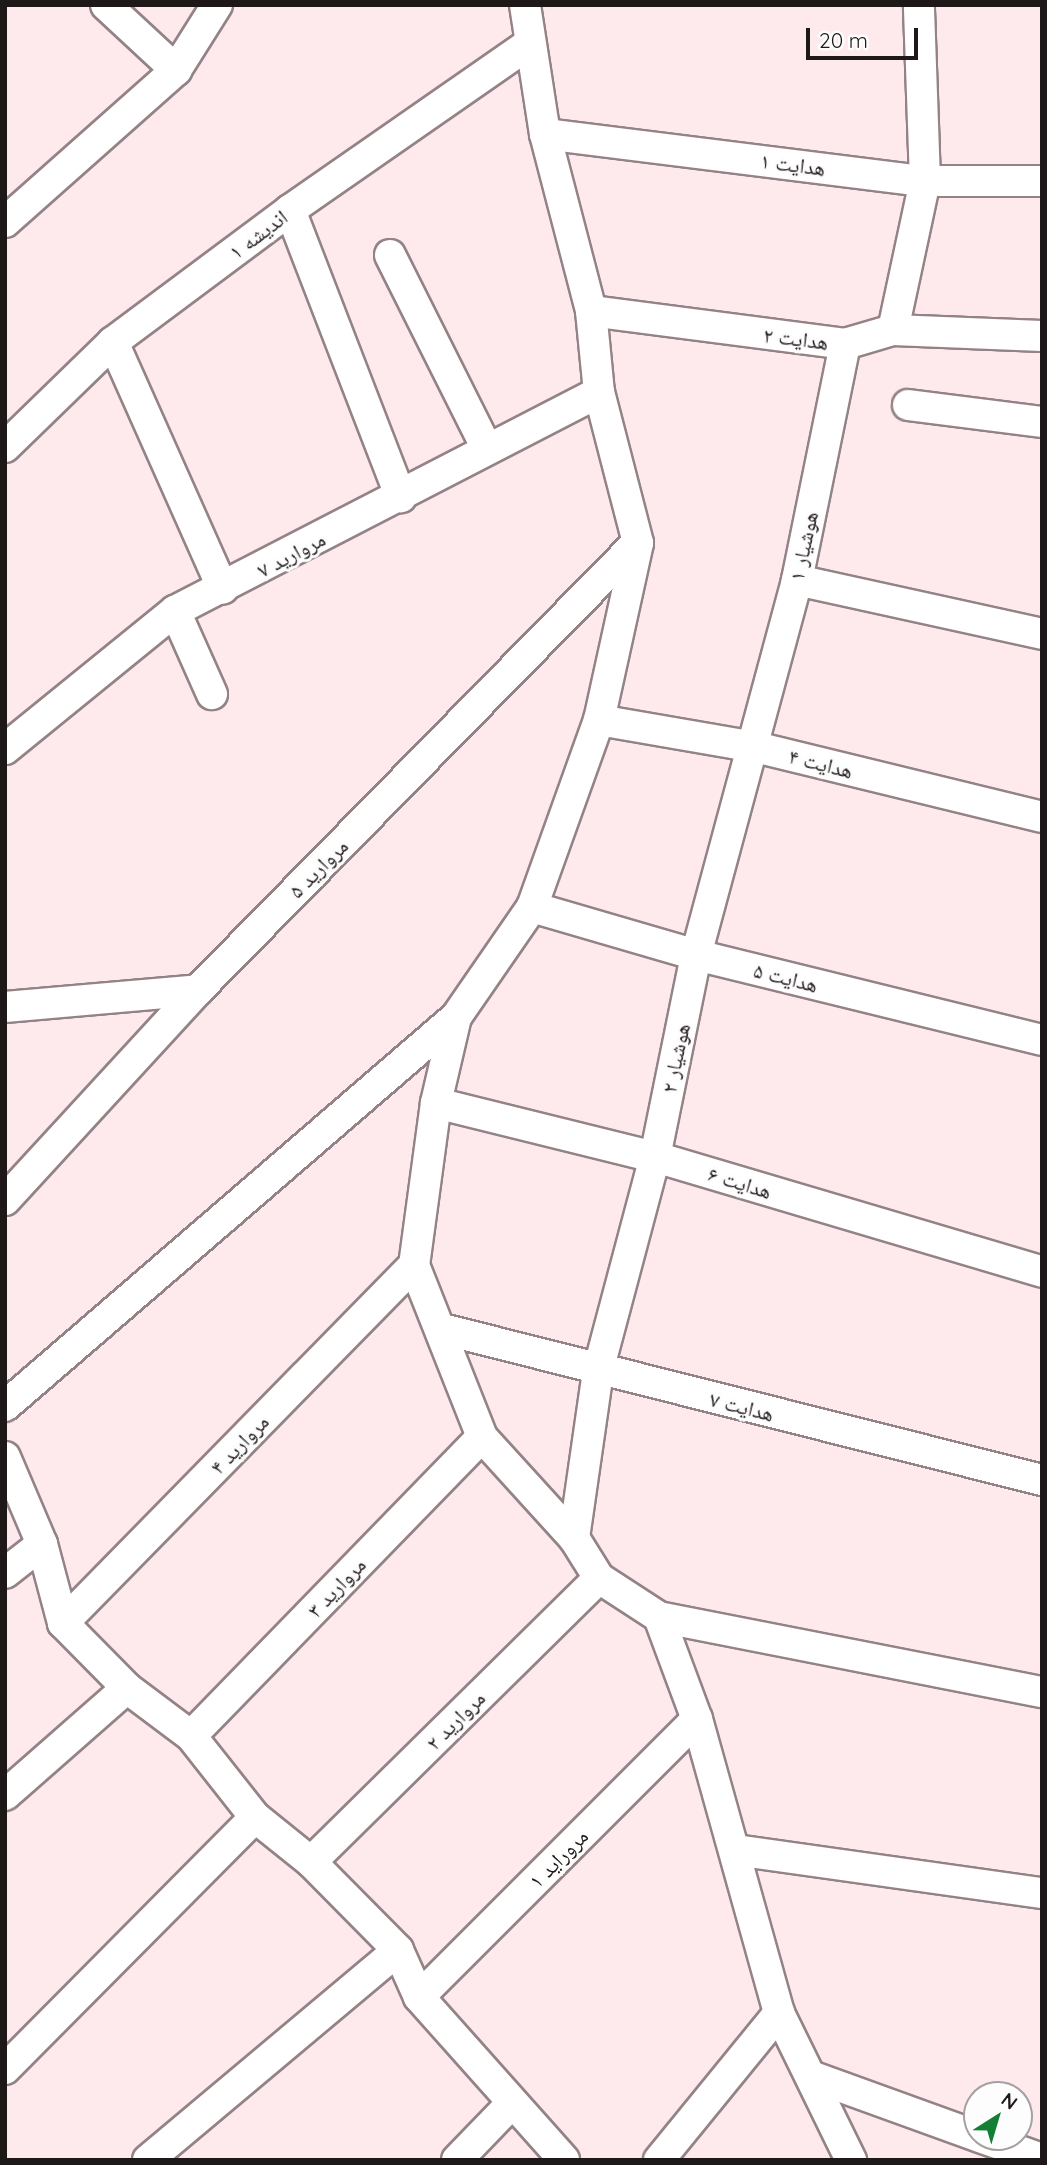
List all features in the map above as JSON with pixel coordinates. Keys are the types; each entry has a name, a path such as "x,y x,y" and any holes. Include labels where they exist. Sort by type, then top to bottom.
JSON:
{"street":[{"path":"106,5 176,70"},
{"path":"5,222 176,70 218,5"},
{"path":"5,1406 456,1017 532,907 599,720 638,543 599,392 592,311 545,134 525,5"},
{"path":"893,330 925,180 919,5"},
{"name":"اندیشه ۱","path":"5,447 113,342 290,210 529,44"},
{"name":"هدایت ۱","path":"545,134 925,180 1042,181"},
{"path":"290,210 401,497"},
{"path":"390,254 487,449"},
{"name":"هدایت ۲","path":"592,311 845,344 893,330 1042,336"},
{"path":"113,342 223,589"},
{"name":"هوشیار ۱","path":"755,747 797,580 845,344"},
{"name":"مروارید ۷","path":"5,749 175,611 223,589 599,392"},
{"path":"908,405 1042,422"},
{"name":"مروارید ۵","path":"5,1200 198,990 638,543"},
{"path":"797,580 1042,634"},
{"path":"175,611 212,694"},
{"name":"هدایت ۴","path":"599,720 755,747 1042,817"},
{"name":"هوشیار ۲","path":"574,1538 598,1371 655,1157 696,955 755,747"},
{"name":"هدایت ۵","path":"532,907 696,955 1042,1040"},
{"path":"5,1007 198,990"},
{"path":"456,1017 436,1103 414,1265 442,1329 482,1437 574,1538 599,1578 659,1617 1042,1692"},
{"name":"هدایت ۶","path":"436,1103 655,1157 1042,1272"},
{"name":"مروارید ۴","path":"63,1623 414,1265"},
{"name":"هدایت ۷","path":"442,1329 598,1371 1042,1480"},
{"name":"مروارید ۳","path":"191,1737 482,1437"},
{"path":"5,1457 42,1544 63,1623 127,1688 191,1737 255,1817 310,1863 398,1950 419,1997 564,2160"},
{"path":"5,1573 42,1544"},
{"name":"مروارید ۲","path":"310,1863 599,1578"},
{"path":"659,1617 697,1719 779,2013 851,2160"},
{"path":"5,1795 127,1688"},
{"name":"مروراید ۱","path":"419,1997 697,1719"},
{"path":"5,2069 255,1817"},
{"path":"735,1850 1042,1893"},
{"path":"148,2160 398,1950"},
{"path":"659,2160 779,2013"},
{"path":"811,2076 963,2130"},
{"path":"457,2160 512,2103"},
{"path":"1020,2151 1042,2159"}]}
